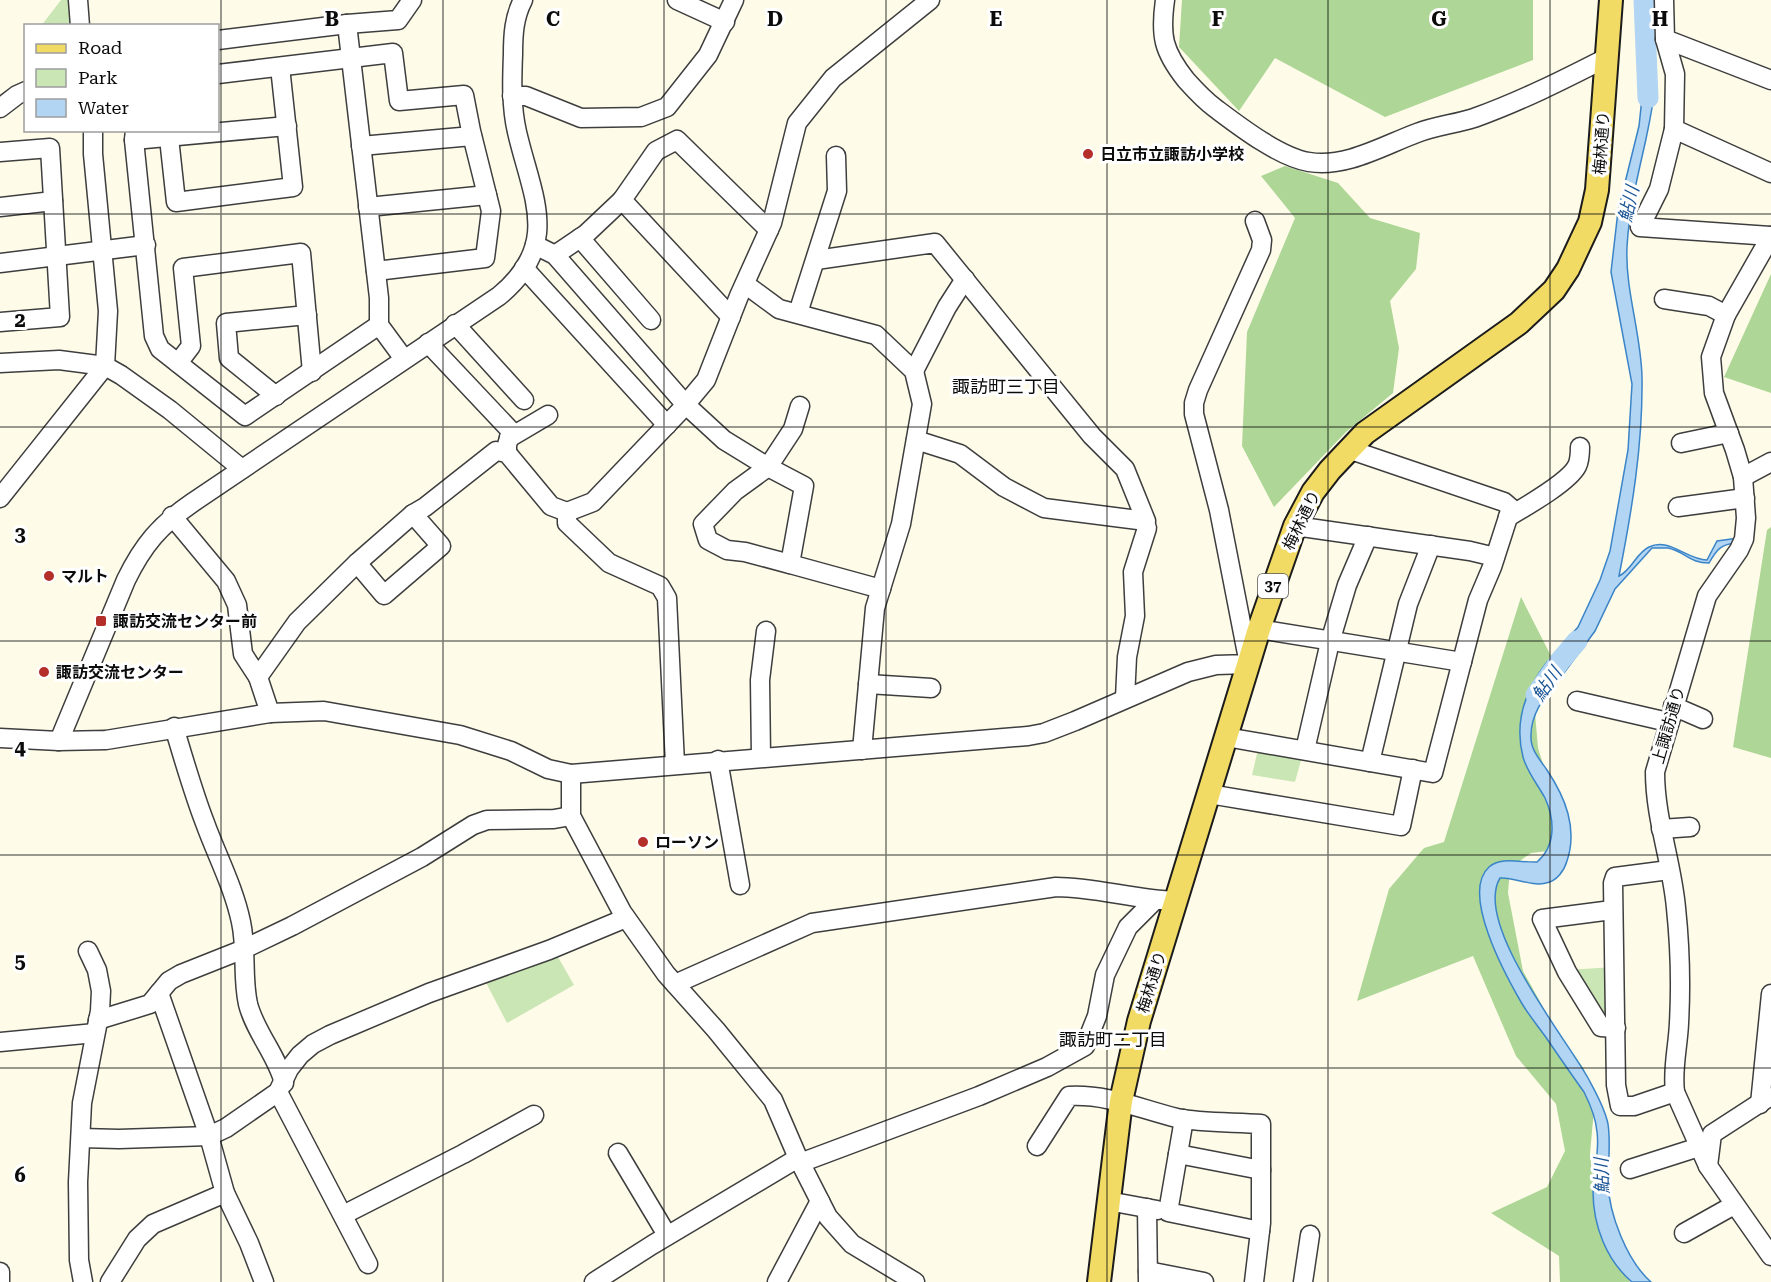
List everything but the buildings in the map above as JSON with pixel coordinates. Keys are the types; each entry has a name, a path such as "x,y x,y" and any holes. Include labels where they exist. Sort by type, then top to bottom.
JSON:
{"main road":[{"name":"梅林通り","path":"1099,1282 1121,1101 1165,901 1209,794 1259,629 1295,526 1313,492 1348,449 1389,415 1519,323 1554,290 1563,276 1590,222 1597,190 1611,0"}],"street":[{"path":"78,0 80,24"},
{"path":"219,39 398,20 412,0"},
{"path":"59,741 137,558 159,528 172,516 499,296 525,268 538,233 537,213 517,133 512,96 514,23 523,0"},
{"path":"677,0 724,22"},
{"path":"512,96 526,96 581,118 641,117 667,107 708,55 734,0"},
{"path":"428,343 511,431 508,446 551,506 567,512 593,502 686,405 706,380 744,284 769,230 797,123 833,78 930,0"},
{"path":"1165,0 1162,21 1164,39 1172,62 1191,86 1205,101 1235,123 1287,155 1306,162 1327,164 1343,161 1418,133 1470,119 1495,110 1606,58"},
{"path":"1664,0 1665,39 1676,74 1674,129 1659,189 1640,227 1771,236"},
{"path":"346,24 376,271 380,325 404,359"},
{"path":"1665,39 1771,81"},
{"path":"219,74 393,53 399,101 464,95 491,212 485,258 376,271"},
{"path":"169,138 176,202 293,187 280,67"},
{"path":"0,108 24,92"},
{"path":"287,126 169,138 135,135 154,336 160,349 245,416 380,325"},
{"path":"1674,129 1771,173"},
{"path":"0,498 105,366 108,311 93,154 93,132"},
{"path":"361,146 472,136"},
{"path":"0,152 50,139 60,317 0,322"},
{"path":"555,255 580,238 622,200 656,151 677,140 769,230"},
{"path":"798,313 837,191 837,156"},
{"path":"368,207 487,195"},
{"path":"622,200 731,316"},
{"path":"0,207 53,201"},
{"path":"0,738 59,741 106,740 270,713 324,711 460,735 511,751 548,769 571,774 1028,736 1044,733 1075,721 1188,672 1216,665 1249,664 1219,510 1194,414 1194,403 1261,250 1262,240 1255,221"},
{"name":"上諏訪通り","path":"1771,236 1726,315 1711,357 1714,393 1743,477 1744,538 1707,596 1655,772 1655,795 1676,906 1679,1024 1673,1080 1675,1092 1708,1166 1771,1256"},
{"path":"580,238 651,320"},
{"path":"816,260 935,243 1092,436 1125,469 1146,521 1044,508 1004,487 960,454 916,440"},
{"path":"0,263 146,245"},
{"path":"535,245 555,255 686,405 724,440 804,486 790,564"},
{"path":"178,363 191,346 183,268 301,254 312,372"},
{"path":"525,268 667,425"},
{"path":"914,370 964,279"},
{"path":"744,284 779,309 876,335 914,370 922,404 901,524 875,608 862,750"},
{"path":"1664,299 1709,306 1726,315"},
{"path":"276,396 229,358 226,323 307,315"},
{"path":"455,324 525,400"},
{"path":"0,363 58,360 105,366 170,410 242,469"},
{"path":"800,406 793,429 768,467 735,491 703,524 708,540 727,550 745,552 881,589"},
{"path":"258,677 297,622 357,564 413,514 496,451 508,446 548,416"},
{"path":"1681,443 1729,433"},
{"path":"1508,517 1568,478 1577,468 1580,447"},
{"path":"1226,737 1433,773 1478,600 1511,508 1504,502 1348,449"},
{"path":"1743,477 1771,462"},
{"path":"1678,507 1745,498"},
{"path":"567,512 567,523 609,563 660,586 667,598 675,764"},
{"path":"357,564 384,595 441,546 413,514"},
{"path":"172,516 226,581 237,605 243,654 258,677 270,713"},
{"path":"1295,526 1431,545 1495,557"},
{"path":"1125,698 1126,657 1135,616 1133,572 1147,528"},
{"path":"1305,750 1330,642 1347,585 1368,536"},
{"path":"1370,762 1408,604 1431,545"},
{"path":"1259,629 1462,662"},
{"path":"761,757 760,680 766,631"},
{"path":"868,684 931,688"},
{"path":"1577,701 1703,719"},
{"path":"174,728 241,922 245,985 249,1006 280,1069 281,1087 368,1264"},
{"path":"718,760 740,885"},
{"path":"1209,794 1401,826 1413,769"},
{"path":"571,774 571,816 626,918 675,984 773,1100 799,1160 828,1217 852,1244 915,1282"},
{"path":"0,1042 97,1027 150,1004 169,981 181,974 244,949 292,926 422,857 473,825 487,820 554,819 571,816"},
{"path":"1661,829 1690,827"},
{"path":"1669,870 1615,877 1612,910 1616,1085 1620,1106 1634,1106 1675,1092"},
{"path":"675,984 812,923 1056,887 1079,887 1165,901"},
{"path":"594,1282 667,1235 799,1160 979,1096 1047,1067 1085,1046 1097,1016 1105,975 1128,927 1165,901"},
{"path":"1612,910 1542,919 1567,972 1601,1027 1616,1028"},
{"path":"81,1138 208,1136 226,1128 281,1087 289,1069 300,1054 330,1035 429,993 539,954 626,918"},
{"path":"83,1282 79,1260 78,1182 82,1102 97,1027 101,991 97,970 88,951"},
{"path":"159,993 225,1193 249,1243 264,1282"},
{"path":"1708,1166 1712,1134 1765,1100 1771,994"},
{"path":"1036,1146 1069,1096 1088,1095 1121,1101 1184,1119 1261,1124 1260,1231 1254,1282"},
{"path":"343,1215 534,1115"},
{"path":"1168,1212 1184,1119"},
{"path":"1630,1169 1699,1147"},
{"path":"618,1153 667,1235"},
{"path":"1178,1154 1261,1170"},
{"path":"110,1282 137,1239 153,1224 225,1193"},
{"path":"777,1282 820,1201"},
{"path":"1108,1201 1260,1231"},
{"path":"1684,1233 1734,1205"},
{"path":"1147,1208 1148,1276 1204,1282"},
{"path":"1303,1282 1310,1235"},
{"path":"0,1272 0,1282"}],"green space":[{"path":"61,0 73,0 75,24 43,24"},
{"path":"1182,0 1533,0 1533,60 1385,117 1275,58 1239,111 1179,47"},
{"path":"1285,166 1338,183 1370,218 1420,233 1416,269 1390,301 1399,348 1393,393 1346,432 1274,507 1242,446 1247,332 1295,218 1261,176"},
{"path":"1771,274 1771,393 1724,377"},
{"path":"1771,527 1771,758 1733,747 1767,530"},
{"path":"1521,597 1554,665 1542,687 1535,713 1538,748 1549,783 1556,850 1531,853 1510,868 1508,893 1523,971 1553,1025 1584,1069 1594,1109 1590,1154 1598,1216 1630,1282 1560,1282 1559,1256 1491,1213 1547,1187 1565,1151 1556,1104 1516,1056 1473,956 1357,1001 1389,889 1424,848 1444,842"},
{"path":"1259,745 1303,753 1295,782 1252,775"},
{"path":"554,950 574,985 507,1023 483,977"},
{"path":"1614,967 1616,1028 1601,1027 1566,970"}],"water":[{"path":"1638,0 1648,0 1652,61 1640,65"},
{"path":"1654,67 1653,104 1632,206 1627,247 1628,279 1641,361 1642,402 1636,477 1619,576 1649,547 1664,545 1692,557 1707,560 1717,541 1739,538 1737,543 1720,548 1709,563 1702,563 1668,548 1652,548 1615,589 1595,631 1564,673 1553,655 1578,627 1600,580 1610,551 1628,450 1632,384 1611,272 1618,211 1639,126 1642,98 1641,73"},
{"path":"1547,662 1557,681 1535,714 1531,742 1536,755 1553,780 1564,802 1570,825 1570,849 1562,872 1550,882 1535,884 1500,878 1495,898 1499,922 1525,980 1588,1078 1602,1106 1609,1131 1608,1183 1612,1209 1627,1250 1651,1282 1632,1282 1608,1253 1595,1216 1593,1184 1598,1139 1592,1111 1584,1092 1514,990 1488,934 1482,914 1481,879 1489,867 1506,861 1537,862 1551,841 1551,815 1545,798 1525,763 1520,731 1528,695"}],"waterway":[{"name":"鮎川","path":"1644,0 1648,98"},
{"name":"鮎川","path":"1536,695 1577,641"}],"place":[{"name":"日立市立諏訪小学校","path":"1088,154"},
{"name":"マルト","path":"49,576"},
{"name":"諏訪交流センター前","path":"101,621"},
{"name":"諏訪交流センター","path":"44,672"},
{"name":"ローソン","path":"643,842"}],"district":[{"name":"諏訪町三丁目","path":"1006,387"},
{"name":"諏訪町二丁目","path":"1113,1040"}]}
